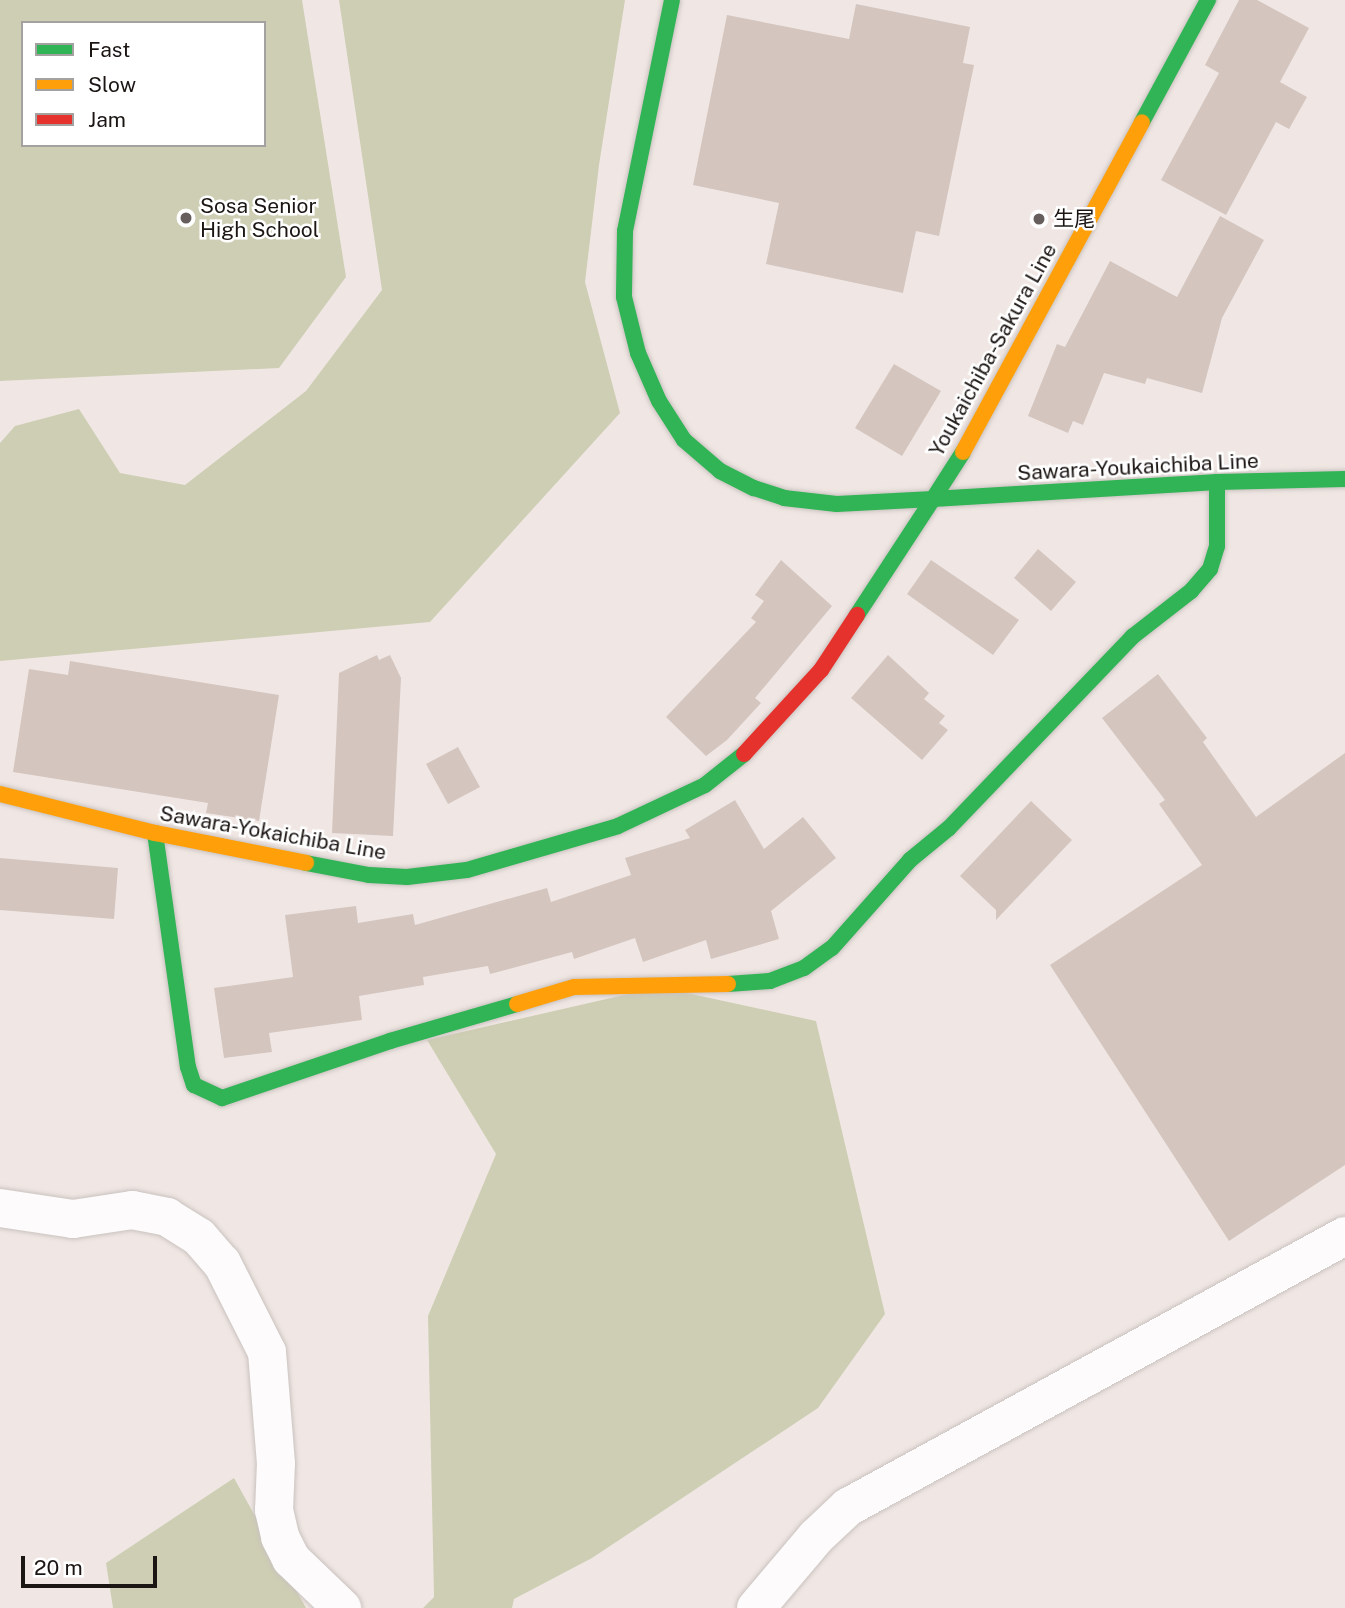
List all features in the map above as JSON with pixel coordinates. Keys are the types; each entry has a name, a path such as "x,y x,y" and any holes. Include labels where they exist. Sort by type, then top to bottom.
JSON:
{"street":[{"name":"Sawara-Youkaichiba Line","path":"671,0 625,231 624,297 638,353 659,401 684,440 720,471 754,488 784,498 837,504 1217,482 1345,479"},
{"name":"Youkaichiba-Sakura Line","path":"933,499 979,425 1208,0"},
{"path":"155,833 188,1067 194,1085 222,1098 390,1041 574,987 770,981 804,968 832,948 910,860 949,828 1132,637 1191,591 1210,569 1217,546 1217,482"},
{"name":"Sawara-Yokaichiba Line","path":"0,794 155,833 316,866 407,877 467,870 561,845 618,826 705,785 743,755 821,670 933,499"},
{"path":"0,1208 73,1219 132,1210 167,1217 198,1237 222,1263 267,1352 276,1463 274,1510 280,1537 292,1559 342,1608"},
{"path":"756,1608 816,1537 848,1507 1345,1236"}],"green space":[{"name":"Sosa Senior High School","path":"0,0 302,0 346,277 279,368 0,381"},
{"path":"339,0 625,0 599,165 585,282 620,413 430,622 0,661 0,443 15,426 79,409 120,473 185,485 306,391 382,290"},
{"path":"659,987 816,1021 885,1314 818,1408 592,1558 514,1599 512,1608 423,1608 434,1597 428,1316 496,1154 427,1040"},
{"path":"234,1478 306,1608 113,1608 106,1563"}],"building":[{"path":"1239,0 1257,0 1309,28 1280,82 1307,97 1289,129 1276,122 1226,215 1161,180 1219,73 1205,65"},
{"path":"856,4 970,27 963,63 974,65 939,236 916,231 903,293 766,264 779,203 693,185 727,15 849,39"},
{"path":"1220,216 1264,240 1222,318 1202,393 1147,378 1145,384 1104,373 1083,425 1073,421 1068,433 1028,416 1057,344 1065,347 1110,261 1177,297"},
{"path":"894,364 941,391 902,456 855,428"},
{"path":"1038,549 1076,582 1051,611 1014,578"},
{"path":"781,560 832,606 755,698 761,703 727,740 706,756 666,717 756,622 751,618 764,601 755,595"},
{"path":"931,560 1019,620 993,655 907,594"},
{"path":"377,655 379,660 390,655 401,678 393,836 332,833 339,673"},
{"path":"888,655 929,693 924,699 945,716 939,723 948,730 922,760 851,698"},
{"path":"70,661 279,695 259,821 206,813 208,803 13,772 29,669 68,675"},
{"path":"1158,674 1207,738 1203,742 1256,817 1345,753 1345,1165 1229,1241 1050,965 1202,865 1159,804 1165,800 1102,718"},
{"path":"458,747 480,787 448,804 426,764"},
{"path":"735,800 764,849 803,817 836,858 771,911 779,939 711,959 706,940 643,962 635,938 574,959 572,952 490,974 488,966 423,977 424,985 359,996 362,1020 269,1033 272,1052 224,1058 214,988 293,977 285,915 356,906 358,923 413,914 415,925 547,888 551,902 631,875 625,858 690,838 685,830"},
{"path":"1031,801 1072,840 996,920 996,910 960,876"},
{"path":"0,858 118,868 114,919 0,910"}],"traffic: fast":[{"path":"672,0 625,231 624,297 638,353 659,401 684,440 720,471 754,488 784,498 837,504 933,499 963,452"},
{"path":"1142,122 1208,0"},
{"path":"857,615 933,499 1217,482 1345,479"},
{"path":"728,984 770,981 804,968 832,948 910,860 949,828 1132,637 1191,591 1210,569 1217,546 1217,482"},
{"path":"306,863 369,875 407,877 467,870 618,826 705,785 744,754"},
{"path":"155,833 188,1067 194,1085 222,1098 390,1041 517,1004"}],"traffic: slow":[{"path":"963,452 1142,122"},
{"path":"0,794 155,833 306,863"},
{"path":"517,1004 574,987 728,984"}],"traffic: jam":[{"path":"744,754 821,670 857,615"}],"place":[{"name":"Sosa Senior High School","path":"186,218"},
{"name":"生尾","path":"1039,219"}]}
